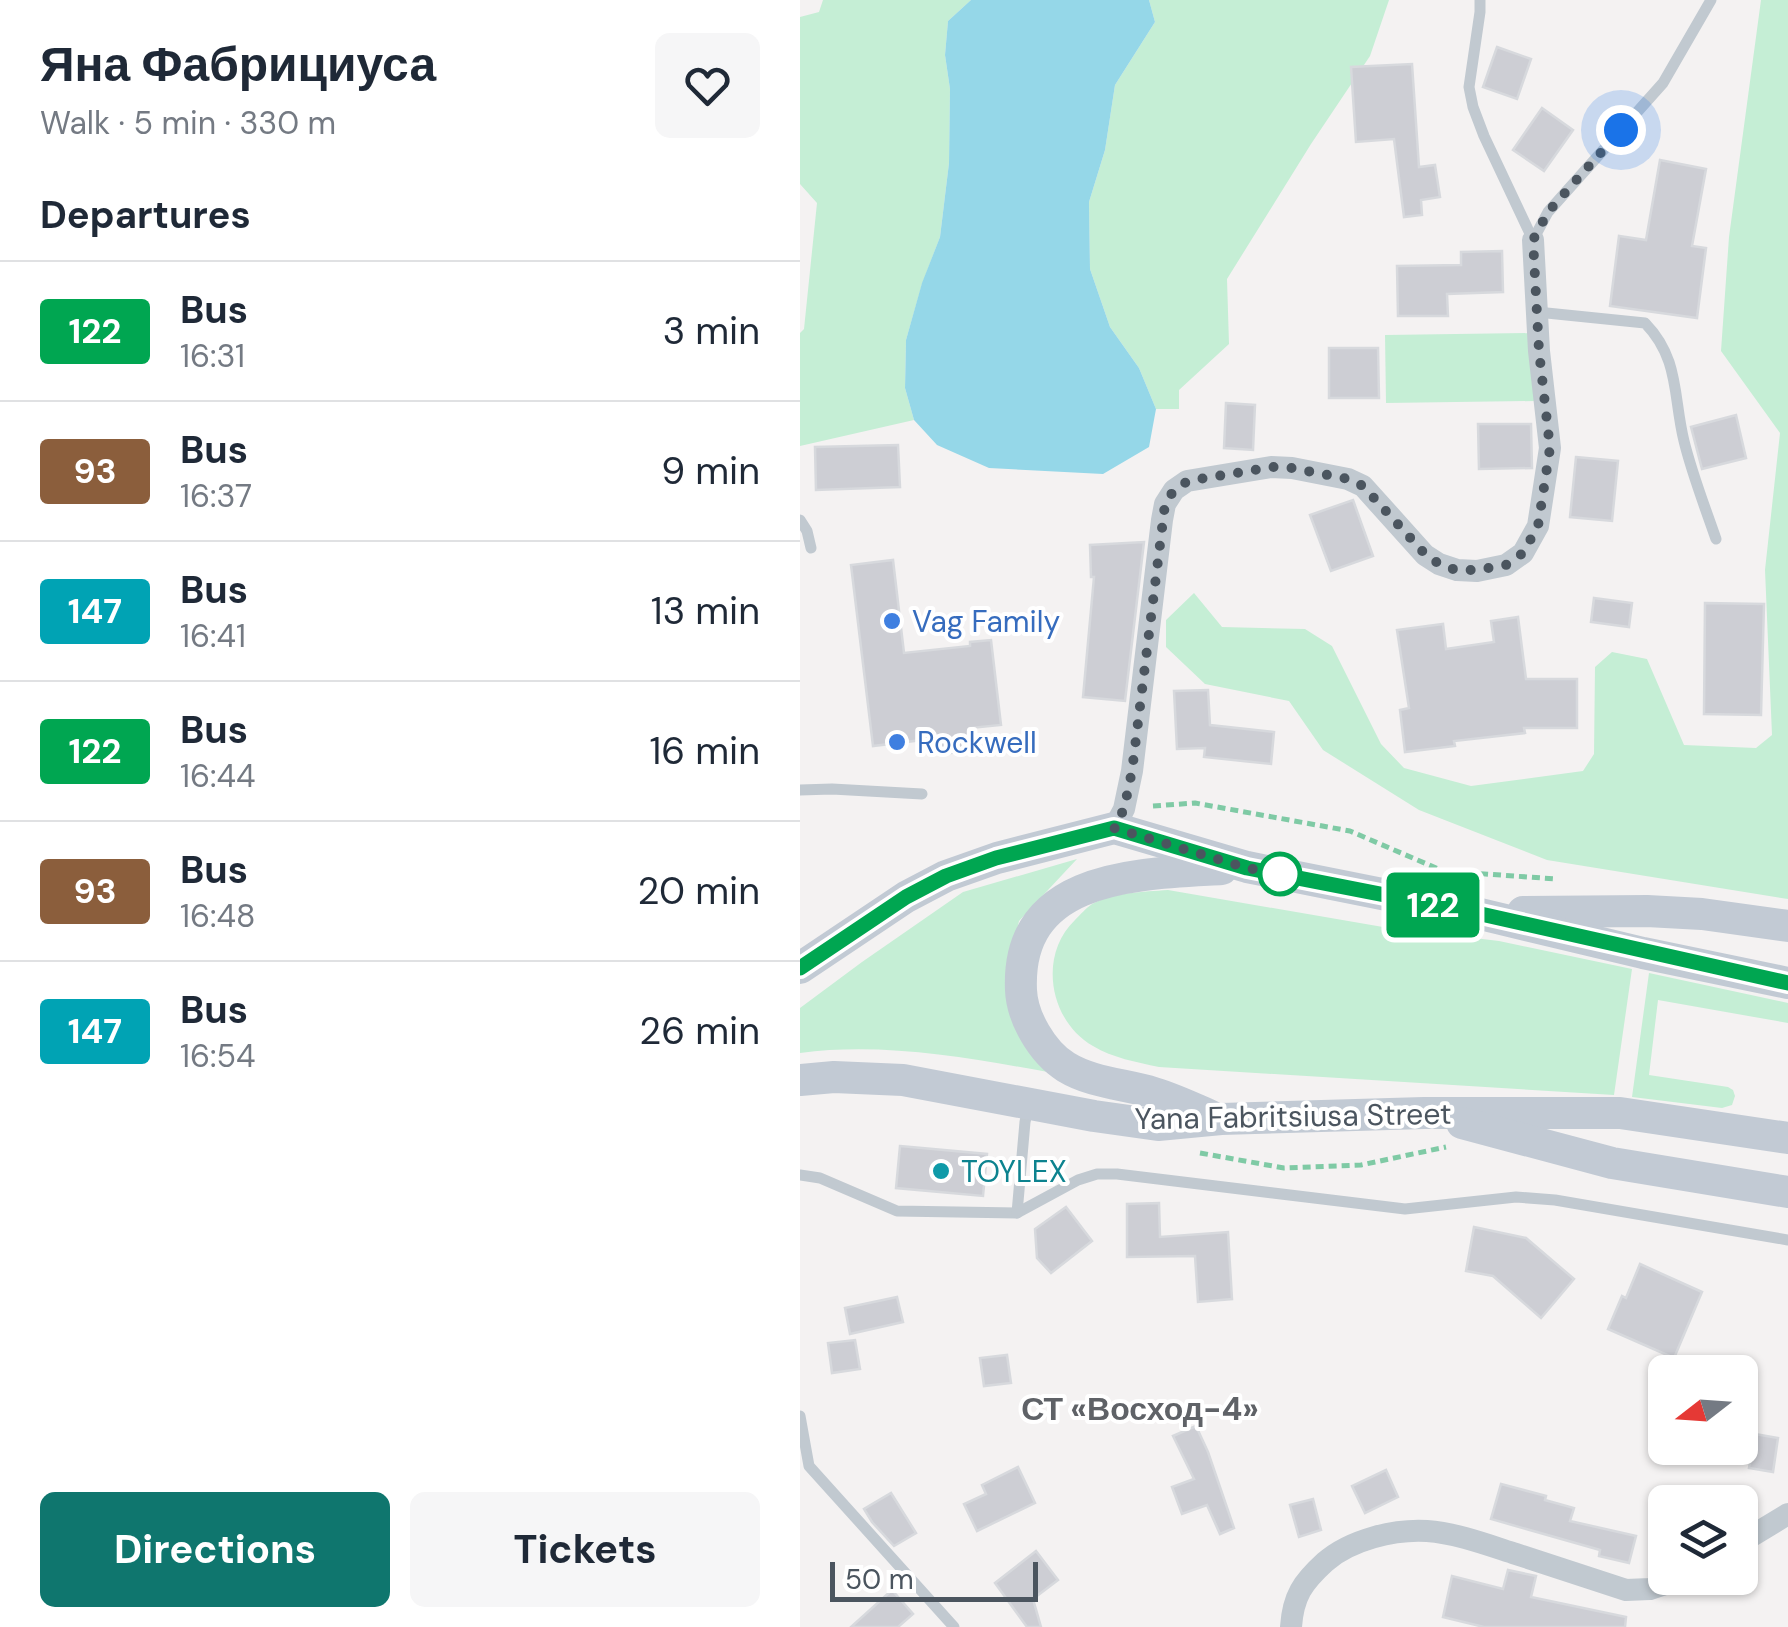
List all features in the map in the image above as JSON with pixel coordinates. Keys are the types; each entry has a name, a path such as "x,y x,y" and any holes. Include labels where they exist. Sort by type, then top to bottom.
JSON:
{"main road":[{"path":"800,968 906,897 946,876 996,858 1114,828 1247,868 1472,912 1788,983"},
{"path":"1221,1120 1154,1093 1100,1081 1065,1067 1045,1047 1027,1018 1021,996 1020,965 1037,922 1056,904 1083,889 1108,880 1152,873 1247,868"},
{"path":"1472,912 1647,911 1788,926"},
{"name":"Yana Fabritsiusa Street","path":"800,1080 903,1080 1158,1125 1424,1113 1620,1112 1788,1138"},
{"path":"1424,1113 1612,1164 1788,1192"}],"street":[{"path":"1114,828 1124,809 1132,771 1162,520 1165,504 1174,490 1188,481 1272,467 1292,468 1348,479 1363,486 1425,554 1439,564 1456,570 1477,570 1506,565 1523,553 1538,526 1550,448 1539,351 1533,240"},
{"path":"1758,1532 1788,1514"},
{"path":"1291,1627 1292,1606 1301,1588 1331,1557 1353,1545 1406,1532 1428,1531 1483,1544 1626,1590 1648,1589"}],"lane":[{"path":"1480,0 1469,86 1473,107 1533,240"},
{"path":"1533,240 1548,212 1662,83 1711,0"},
{"path":"1537,312 1645,323 1657,336 1670,359 1684,442 1716,539"},
{"path":"800,520 808,531 811,548"},
{"path":"800,790 832,788 922,794"},
{"path":"1017,1213 1030,1104"},
{"path":"800,1175 820,1178 897,1211 1017,1213 1078,1180 1097,1174 1117,1174 1404,1209 1516,1198 1555,1200 1788,1240"},
{"path":"800,1416 809,1466 954,1627"}],"green space":[{"path":"823,0 971,0 948,21 945,55 950,89 949,163 940,237 906,340 905,388 914,420 800,446 800,333 804,329 817,203 800,184 800,17 819,12"},
{"path":"1149,0 1389,0 1370,56 1227,279 1229,344 1179,390 1179,409 1156,409 1139,368 1110,327 1090,269 1089,202 1105,150 1115,85 1155,22"},
{"path":"1761,0 1788,0 1788,899 1547,860 1419,810 1323,750 1289,701 1205,684 1166,647 1166,620 1194,593 1222,627 1305,629 1332,646 1381,744 1404,768 1471,786 1583,771 1594,754 1595,667 1612,652 1647,659 1684,745 1756,748 1772,735 1765,570 1780,433 1721,351 1729,237"},
{"path":"1534,333 1535,401 1386,403 1385,335"},
{"path":"1077,859 1019,921 1009,969 1053,1073 895,1051 800,1053 800,1008 862,962 963,892"},
{"path":"1168,890 1383,927 1499,941 1632,969 1614,1095 1159,1067 1101,1050 1078,1035 1058,1004 1053,969 1063,934 1092,904 1101,900"},
{"path":"1649,973 1788,1003 1788,1023 1658,1000 1649,1075 1728,1087 1735,1096 1732,1105 1722,1108 1632,1097"}],"water":[{"path":"971,0 1149,0 1155,22 1115,85 1105,150 1089,202 1090,269 1110,327 1139,368 1156,409 1149,447 1103,474 989,468 937,445 914,420 905,388 906,340 940,237 949,163 950,89 945,55 948,21"}],"building":[{"path":"1497,47 1531,59 1517,99 1483,87"},
{"path":"1412,64 1419,167 1435,165 1440,197 1421,200 1422,215 1404,217 1394,139 1356,142 1351,67"},
{"path":"1542,108 1573,130 1544,171 1513,150"},
{"path":"1660,160 1706,169 1692,246 1706,248 1697,318 1610,306 1619,236 1646,240"},
{"path":"1502,251 1503,292 1447,294 1448,316 1398,316 1397,266 1461,265 1461,252"},
{"path":"1329,348 1378,348 1379,398 1329,398"},
{"path":"1226,403 1255,405 1253,450 1224,448"},
{"path":"1736,415 1746,458 1702,469 1691,427"},
{"path":"1478,424 1531,424 1532,468 1479,469"},
{"path":"898,445 900,487 816,490 815,447"},
{"path":"1576,457 1618,461 1612,521 1570,517"},
{"path":"1353,500 1373,556 1331,571 1310,515"},
{"path":"1144,542 1125,701 1083,697 1094,577 1090,545"},
{"path":"893,560 904,653 991,640 1001,725 970,728 973,751 941,754 939,738 873,746 851,565"},
{"path":"1594,598 1632,603 1629,627 1591,622"},
{"path":"1705,603 1764,604 1761,715 1704,714"},
{"path":"1518,617 1526,679 1577,679 1577,728 1524,728 1525,733 1454,741 1455,746 1405,752 1400,710 1409,708 1397,630 1443,624 1446,649 1494,642 1491,621"},
{"path":"1208,690 1210,725 1274,732 1271,764 1204,757 1205,748 1177,749 1174,691"},
{"name":"TOYLEX","path":"900,1146 987,1154 983,1196 896,1188"},
{"path":"1159,1203 1160,1237 1228,1232 1232,1299 1198,1302 1195,1256 1127,1257 1127,1204"},
{"path":"1066,1207 1092,1241 1051,1273 1037,1258 1035,1229"},
{"path":"1474,1227 1526,1238 1574,1279 1541,1318 1493,1276 1466,1271"},
{"path":"1640,1264 1702,1292 1675,1355 1608,1329 1622,1296 1626,1298"},
{"path":"897,1297 903,1322 850,1334 845,1308"},
{"path":"855,1340 860,1369 832,1373 828,1343"},
{"path":"1007,1355 1011,1383 984,1386 980,1358"},
{"path":"1196,1426 1234,1528 1220,1534 1207,1505 1182,1514 1172,1487 1194,1479 1173,1436"},
{"path":"1758,1435 1778,1438 1773,1472 1749,1468 1758,1465"},
{"path":"1018,1467 1035,1503 977,1531 964,1504 986,1494 982,1485"},
{"path":"1386,1470 1398,1497 1365,1513 1352,1486"},
{"path":"1501,1484 1574,1508 1570,1521 1636,1536 1629,1563 1599,1556 1600,1550 1491,1519"},
{"path":"891,1493 916,1533 894,1546 864,1509"},
{"path":"1313,1499 1321,1530 1299,1537 1290,1505"},
{"path":"1036,1551 1058,1580 1033,1599 1041,1627 1027,1627 995,1583"},
{"path":"1508,1570 1536,1576 1531,1597 1626,1617 1625,1627 1484,1627 1443,1617 1452,1576 1503,1589"},
{"path":"892,1590 913,1614 898,1627 851,1627"}],"bus line":[{"name":"122","path":"800,968 906,897 946,876 996,858 1114,828 1247,868 1472,912 1788,983"}],"place":[{"name":"Vag Family","path":"892,621"},
{"name":"Rockwell","path":"897,742"},
{"name":"TOYLEX","path":"941,1171"}],"district":[{"name":"СТ «Восход-4»","path":"1140,1409"}],"route":[{"path":"1280,874 1284,875 1247,868 1114,828 1124,809 1132,771 1165,504 1174,490 1188,481 1272,467 1292,468 1348,479 1363,486 1425,554 1439,564 1456,570 1477,570 1506,565 1523,553 1538,526 1550,448 1539,351 1533,240 1548,212 1621,130"}]}
